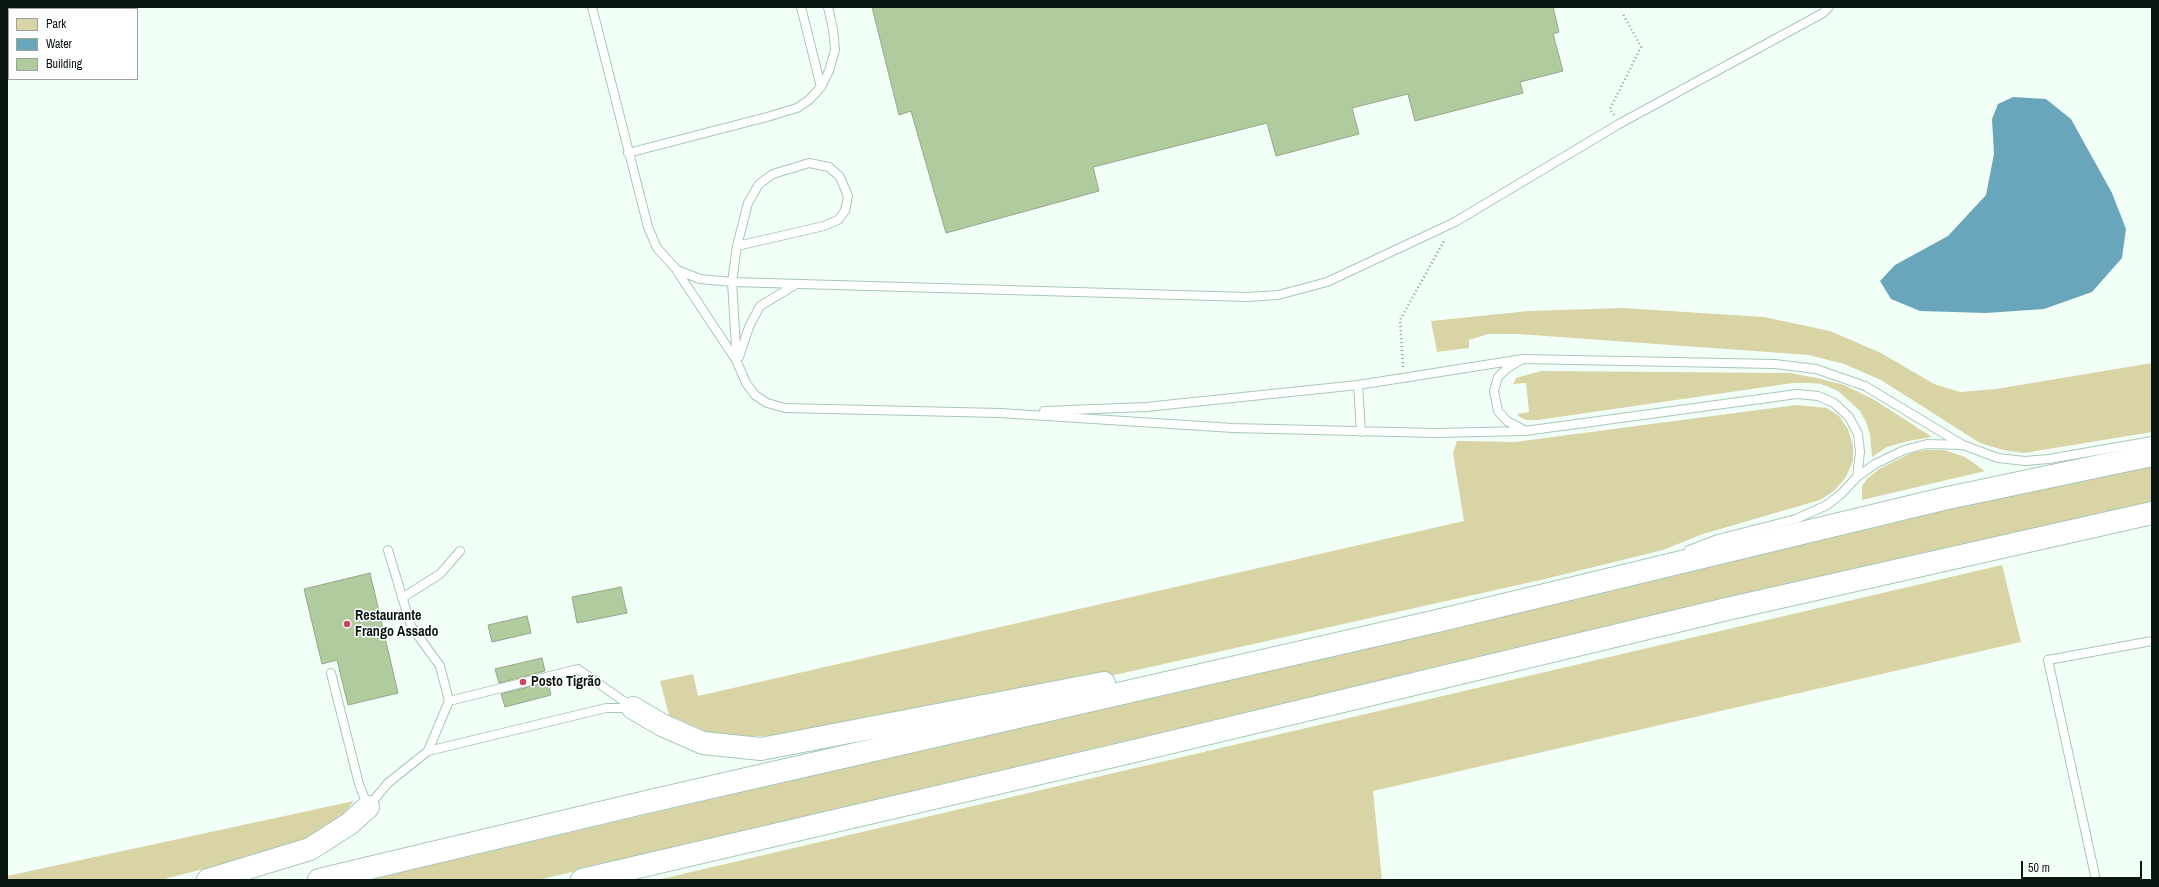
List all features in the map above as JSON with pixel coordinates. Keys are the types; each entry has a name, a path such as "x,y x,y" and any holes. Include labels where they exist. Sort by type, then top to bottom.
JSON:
{"highway":[{"path":"319,880 655,800 1434,622 1943,499 2152,455"},
{"path":"582,880 1118,755 1727,609 2152,513"},
{"path":"633,708 662,725 703,743 761,748 1098,684 1322,634 1434,622"},
{"path":"208,880 310,849 349,824 368,807"}],"lane":[{"path":"592,7 628,153 648,227 657,248 677,270 737,362 746,383 755,395 766,403 786,408 1000,413 1226,427 1361,432 1525,431 1797,394 1818,396 1834,403 1849,417 1858,434 1860,452 1857,477"},
{"path":"801,7 821,87"},
{"path":"628,153 720,130 797,108 810,100 821,87 829,71 835,50 833,29 828,7"},
{"path":"677,270 700,279 796,285 1248,297 1278,295 1327,282 1455,222 1619,124 1823,13 1829,7"},
{"path":"737,246 824,226 838,220 845,211 848,196 840,177 829,167 809,164 773,174 759,184 748,203 737,246 732,282 737,362"},
{"path":"737,362 748,327 760,306 796,285"},
{"path":"1523,359 1506,369 1498,377 1494,391 1498,410 1502,416 1507,422 1525,431"},
{"path":"1000,413 1146,408 1358,385 1523,359 1775,364 1816,369 1865,386 1963,446 1998,458 2025,461 2049,459 2152,441"},
{"path":"1358,385 1361,432"},
{"path":"1617,577 1718,539 1796,519 1826,505 1842,494 1857,477 1874,464 1904,450 1927,444 1963,446"},
{"path":"388,550 411,626 440,666 449,701 428,751"},
{"path":"402,598 440,574 460,551"},
{"path":"2096,880 2048,660 2152,641"},
{"path":"449,701 578,670 633,708"},
{"path":"331,673 359,784 368,807 388,783 428,751 606,708 633,708"}],"path":[{"path":"1619,124 1610,109 1641,47 1623,14"},
{"path":"1404,377 1400,320 1455,222"}],"green space":[{"path":"1623,308 1764,317 1830,331 1881,353 1934,384 1960,392 1996,389 2152,363 2152,432 2024,453 2003,450 1980,443 1881,380 1844,364 1809,355 1518,334 1488,334 1469,340 1469,348 1437,352 1431,321 1529,311"},
{"path":"1541,371 1789,373 1844,385 1873,399 1932,437 1908,441 1887,447 1872,457 1870,434 1860,411 1838,391 1821,384 1810,383 1793,383 1538,420 1527,420 1521,418 1517,414 1529,412 1526,383 1513,384 1516,378"},
{"path":"1796,405 1827,408 1839,416 1848,429 1853,445 1853,461 1846,477 1834,491 1820,500 1703,534 1663,550 1545,579 1119,674 784,736 724,736 706,731 669,715 660,681 693,674 698,696 1464,521 1453,453 1457,441 1515,442"},
{"path":"1926,450 1944,450 1965,457 1985,471 1862,500 1862,486 1867,479 1879,469 1911,453"},
{"path":"2152,463 2152,504 1878,563 538,880 368,880 1868,527"},
{"path":"2002,565 2021,642 1373,791 1382,880 657,880"},
{"path":"354,801 335,824 304,844 160,880 7,880 7,876"}],"water":[{"path":"2013,97 2046,99 2071,119 2112,193 2126,229 2122,258 2092,292 2044,309 1986,313 1920,311 1891,299 1880,281 1895,265 1948,236 1986,195 1994,154 1992,119 1998,104"}],"building":[{"path":"872,7 1553,7 1559,32 1553,34 1563,71 1520,82 1523,93 1415,121 1408,94 1352,108 1359,134 1276,156 1267,123 1093,167 1099,191 946,233 911,111 899,115"},
{"name":"Restaurante Frango Assado","path":"370,573 398,693 348,705 337,660 322,664 304,589"},
{"path":"621,587 627,613 577,623 572,597"},
{"path":"527,616 531,633 492,642 488,625"},
{"path":"542,658 545,671 499,683 495,669"},
{"path":"548,682 551,695 505,707 501,694"}],"place":[{"name":"Restaurante Frango Assado","path":"347,624"},
{"name":"Posto Tigrão","path":"523,682"}]}
